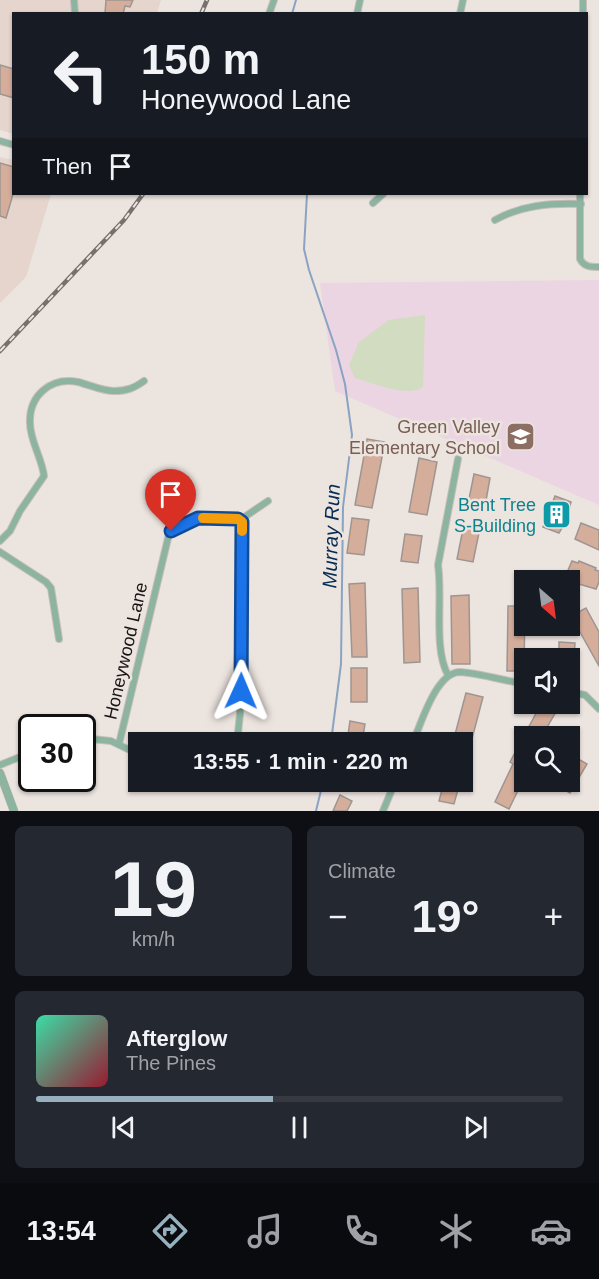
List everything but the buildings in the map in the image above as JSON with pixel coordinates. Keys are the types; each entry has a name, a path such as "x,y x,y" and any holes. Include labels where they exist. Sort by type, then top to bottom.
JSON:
{"street":[{"path":"373,203 382,195"},
{"path":"580,195 580,259 588,267 599,267"},
{"path":"495,220 530,206 581,204"},
{"path":"0,541 10,531 20,511 44,476 30,425 31,407 39,393 49,387 68,382 77,382 111,392 132,389 144,381"},
{"path":"448,675 441,656 441,580 438,565 458,459"},
{"path":"238,732 241,645 242,522 240,520 268,501"},
{"name":"Honeywood Lane","path":"119,744 169,534 198,518 240,520"},
{"path":"0,552 46,582 51,588 59,639"},
{"path":"417,732 439,684 448,675 460,672 514,682"},
{"path":"580,695 585,696 599,709"},
{"name":"Honeywood Lane","path":"96,738 128,749"},
{"path":"0,765 18,758"},
{"path":"0,773 14,811"},
{"path":"383,811 391,792"}],"shaded area":[{"path":"0,0 161,0 157,12 12,12 12,134 0,130"},
{"path":"0,157 12,160 12,195 51,195 26,277 0,303"},
{"name":"Green Valley Elementary School","path":"599,280 599,505 335,391 320,283"}],"green space":[{"path":"425,315 423,387 417,390 400,390 355,378 349,365 359,342 389,320"}],"waterway":[{"name":"Murray Run","path":"293,12 296,0"},
{"name":"Murray Run","path":"307,195 304,249 345,384 352,435 343,507 341,664 332,732"},
{"name":"Murray Run","path":"316,811 321,792"}],"railway":[{"path":"202,12 207,0"},
{"path":"0,351 124,220 142,195"}],"slow traffic":[{"path":"203,518 238,519 242,522 242,531"}],"place":[{"name":"Green Valley Elementary School","path":"521,437"},
{"name":"Bent Tree S-Building","path":"557,515"}],"route":[{"path":"171,531 198,518 238,519 242,522 241,691"}]}
